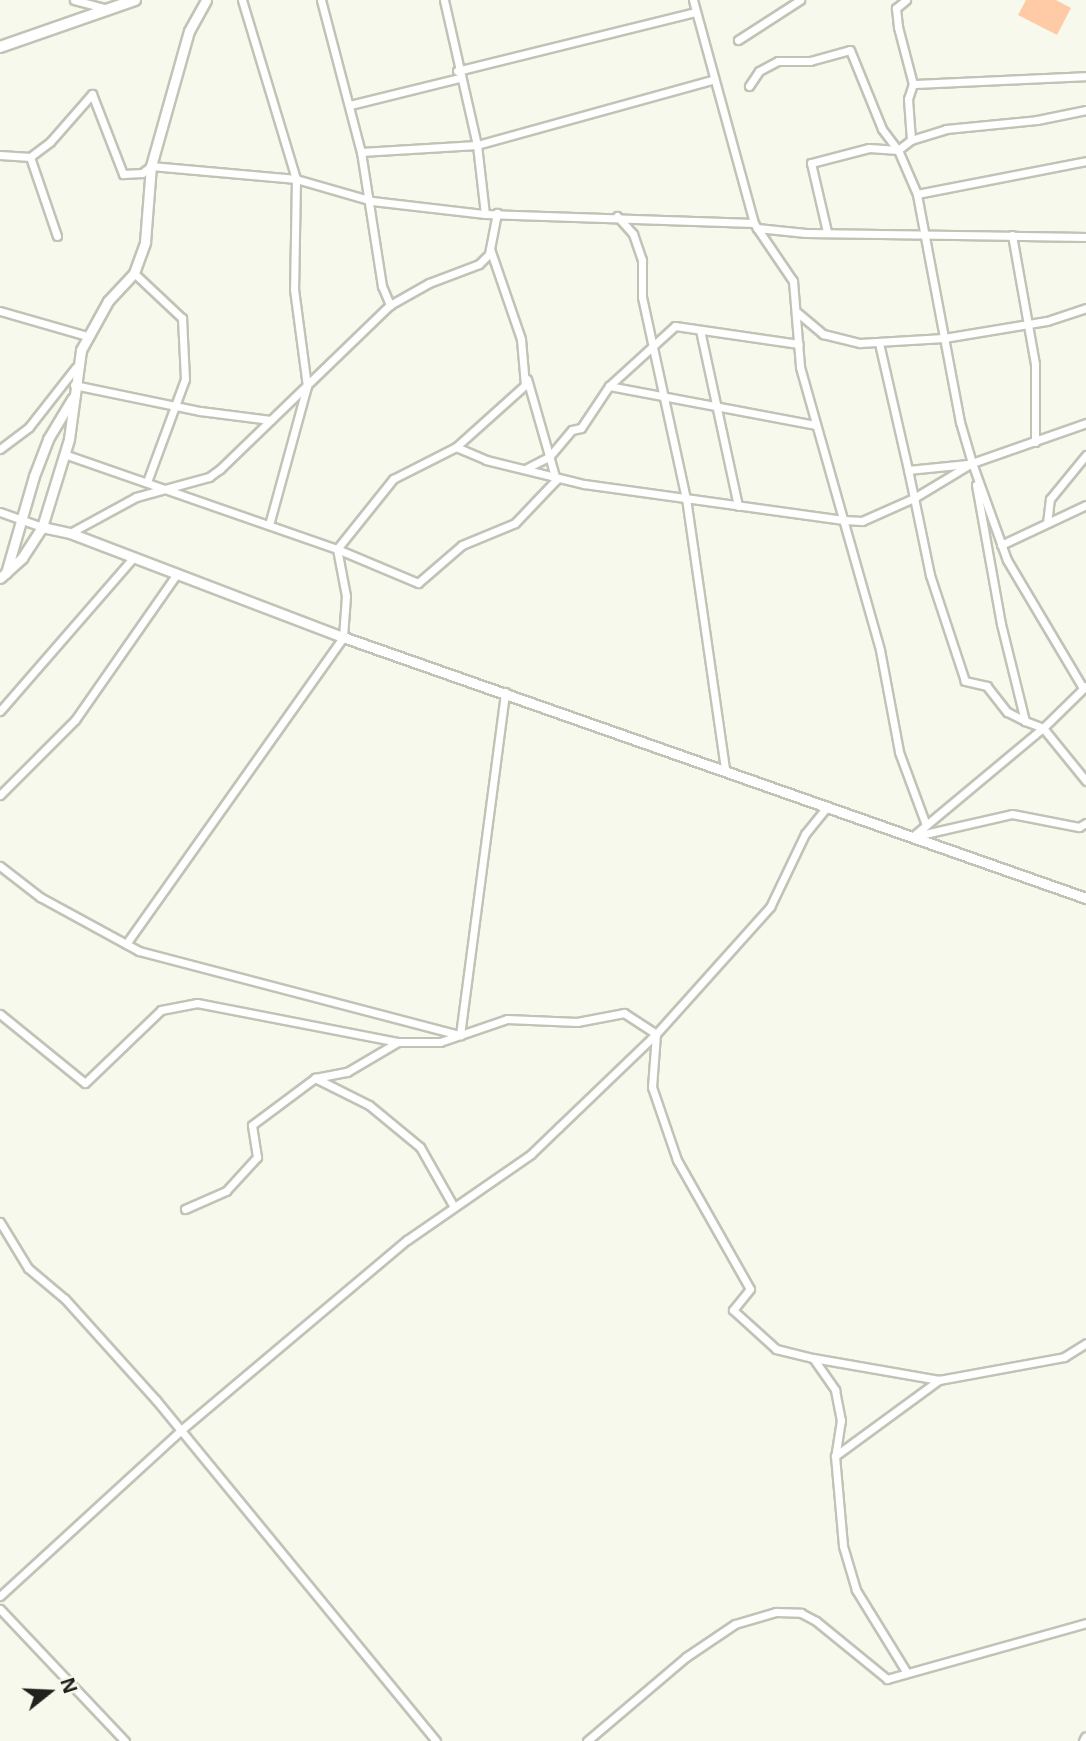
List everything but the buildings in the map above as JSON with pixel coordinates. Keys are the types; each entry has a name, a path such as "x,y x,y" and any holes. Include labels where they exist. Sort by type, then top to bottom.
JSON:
{"main road":[{"path":"0,47 135,0"}],"street":[{"path":"74,0 107,9"},
{"path":"3,575 42,527 64,454 76,367 87,337 108,302 134,273 145,242 151,166 189,31 206,0"},
{"path":"242,0 296,179 294,289 307,386 269,525"},
{"path":"321,0 361,152 372,201 375,246 390,305"},
{"path":"444,0 458,74 477,145 485,214"},
{"path":"693,0 712,80 756,225 793,281 800,366 880,650 899,752 926,825"},
{"path":"738,40 800,0"},
{"path":"906,0 896,8 912,84 908,99 911,140"},
{"path":"350,105 696,12"},
{"path":"749,86 759,71 778,61 810,61 850,50 882,129 898,150 917,194 926,232 944,338 972,463 1001,624 1026,721"},
{"path":"912,84 1086,75"},
{"path":"361,152 477,145 712,80"},
{"path":"0,155 30,158 50,142 92,93 123,174 142,173 151,166 296,179 372,201 485,214 617,216 827,232 1086,237"},
{"path":"827,232 811,163 869,148 898,150 911,140 946,128 1037,120 1086,110"},
{"path":"30,158 57,236"},
{"path":"917,194 1086,161"},
{"path":"70,533 163,487 209,477 390,305 429,283 479,264 490,249 497,213"},
{"path":"617,216 633,234 642,260 642,297 661,395 686,498 725,769"},
{"path":"1012,235 1030,324 1035,365 1035,442"},
{"path":"64,454 337,549 418,583 462,545 515,523 556,480 527,378 506,283 490,249"},
{"path":"134,273 182,318 184,379 147,482"},
{"path":"797,313 823,334 879,342 944,338 1030,324 1086,308"},
{"path":"0,311 87,337"},
{"path":"527,468 549,457 572,430 581,428 609,386 675,326 799,344"},
{"path":"700,330 738,506"},
{"path":"879,342 930,575 965,681 987,686 1007,712 1043,729 1086,781"},
{"path":"0,449 29,427 76,367"},
{"path":"126,944 343,637 346,596 337,549 393,480 456,447 512,398 527,378"},
{"path":"73,385 175,406 270,420"},
{"path":"609,386 714,403 816,425"},
{"path":"3,575 48,439 73,397"},
{"path":"908,470 972,463 1086,423"},
{"path":"456,447 486,460 554,474 584,484 862,521 914,498 972,463"},
{"path":"1048,523 1050,499 1086,455"},
{"path":"912,837 1043,729 1084,687 1001,545 972,463"},
{"path":"1001,545 1086,505"},
{"path":"0,512 42,527 70,533 132,559 343,637 1086,898"},
{"path":"0,711 4,701 132,559"},
{"path":"0,794 75,720 176,575"},
{"path":"460,1035 505,692"},
{"path":"0,1595 181,1430 407,1240 531,1154 656,1034 770,907 805,834 828,806"},
{"path":"912,837 1012,814 1079,827 1086,823"},
{"path":"0,866 40,897 126,944 460,1035"},
{"path":"0,1014 85,1083 161,1010 197,1003 398,1042 440,1042 507,1019 577,1022 624,1013 656,1034"},
{"path":"656,1034 652,1087 677,1160 750,1289 733,1310 776,1349 939,1380 1064,1357 1086,1343"},
{"path":"185,1209 226,1191 257,1157 252,1125 315,1078 347,1072 398,1042"},
{"path":"315,1078 369,1104 420,1147 454,1207"},
{"path":"0,1222 28,1268 102,1338 181,1430 436,1741"},
{"path":"813,1358 835,1390 841,1420 835,1456 844,1546 856,1590 906,1674"},
{"path":"835,1456 939,1380"},
{"path":"0,1609 125,1741"},
{"path":"587,1741 685,1657 735,1624 776,1612 801,1613 816,1621 887,1679 1086,1623"}],"shaded area":[{"path":"1026,0 1056,0 1071,8 1057,35 1018,15"}]}
